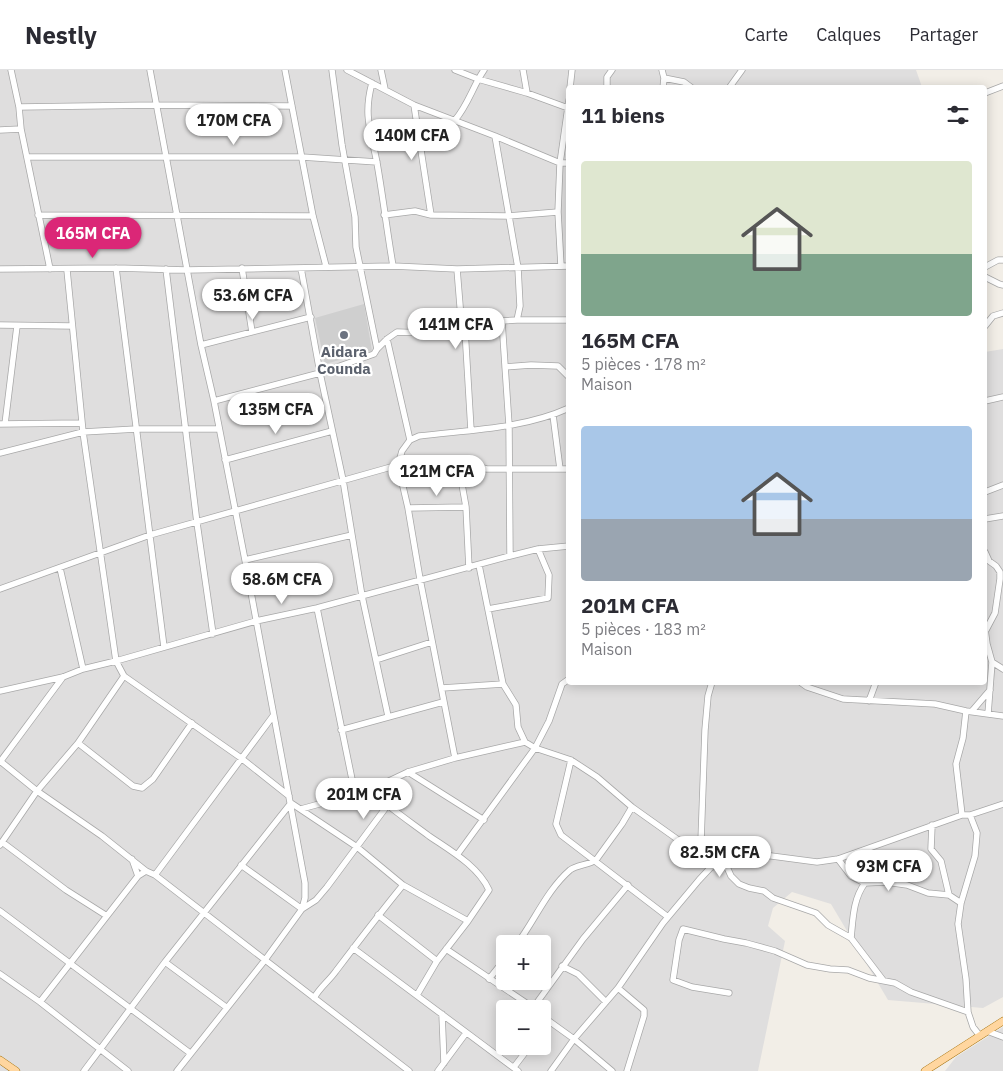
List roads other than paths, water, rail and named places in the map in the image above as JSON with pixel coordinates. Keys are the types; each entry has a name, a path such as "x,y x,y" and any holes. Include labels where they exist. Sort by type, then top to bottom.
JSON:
{"main road":[{"path":"925,1071 1003,1021"},
{"path":"0,1060 5,1068 16,1071"}],"street":[{"path":"11,70 19,107 21,129 50,269"},
{"path":"150,70 186,270 245,560 305,883 305,898 302,909 265,960 177,1071"},
{"path":"285,70 313,216 326,266"},
{"path":"332,70 338,122 355,217 356,247 377,349"},
{"path":"347,70 414,105 560,163 566,163"},
{"path":"381,70 385,89"},
{"path":"455,70 566,107"},
{"path":"455,120 464,110 484,70"},
{"path":"523,70 527,93"},
{"path":"570,85 572,70"},
{"path":"608,85 607,76 612,70"},
{"path":"662,70 663,85"},
{"path":"731,85 742,70"},
{"path":"664,78 684,82 688,85"},
{"path":"372,83 367,108 393,266"},
{"path":"987,92 1003,86"},
{"path":"414,105 431,215"},
{"path":"19,107 292,106"},
{"path":"561,266 558,212 560,163 566,122"},
{"path":"0,130 21,129"},
{"path":"495,136 518,268 520,306 517,320"},
{"path":"27,157 302,157 377,162"},
{"path":"384,215 415,211 431,215 508,216 558,212"},
{"path":"38,215 313,216"},
{"path":"987,266 998,260 1003,260"},
{"path":"0,269 67,270 116,268 186,270 393,266 457,269 566,266"},
{"path":"116,268 164,647"},
{"path":"242,268 252,332"},
{"path":"302,268 320,373 343,480 362,596 388,716"},
{"path":"166,269 187,428 197,523 213,634"},
{"path":"457,269 461,318 465,330 471,430"},
{"path":"67,270 82,424 99,552 116,662 124,676 241,758 301,809 357,847 403,885 468,921"},
{"path":"987,278 1003,285"},
{"path":"987,324 993,316 1003,313"},
{"path":"201,345 311,317"},
{"path":"461,318 502,321 566,320"},
{"path":"502,321 509,426 510,556"},
{"path":"0,325 72,326"},
{"path":"18,326 3,424 82,424"},
{"path":"214,401 320,373 374,354 387,339 397,332 425,333 465,330"},
{"path":"387,339 410,440"},
{"path":"505,367 531,365 558,366 566,374"},
{"path":"987,401 1003,398"},
{"path":"455,758 420,580 408,508 398,465 402,451 410,440 418,436 509,426 553,415 566,409"},
{"path":"553,415 560,469"},
{"path":"0,453 83,432 136,429 219,429"},
{"path":"225,460 332,431"},
{"path":"0,589 150,535 398,465 432,460 458,462 486,469 566,469"},
{"path":"458,462 466,507 469,568"},
{"path":"987,491 1003,485"},
{"path":"408,508 466,507"},
{"path":"987,519 1003,516"},
{"path":"245,560 352,535"},
{"path":"0,691 63,677 83,669 116,662 256,621 317,608 510,556 538,549 566,546"},
{"path":"488,609 548,598 549,575 538,549"},
{"path":"987,557 989,562 996,566 1000,572 995,613 987,627"},
{"path":"479,565 503,684 516,706 518,727 525,742 535,748 572,760 597,777 632,807 684,844 702,841 727,850 817,862 838,859 932,825 1003,804"},
{"path":"60,568 83,669"},
{"path":"317,608 355,794"},
{"path":"376,660 432,642"},
{"path":"987,644 992,662 988,714"},
{"path":"992,662 1003,668"},
{"path":"107,916 66,890 1,843 37,791 78,743 124,676"},
{"path":"63,677 0,762 204,912 409,1071"},
{"path":"457,855 535,748 549,721 562,684 566,681"},
{"path":"442,688 503,684"},
{"path":"702,841 706,713 711,685"},
{"path":"808,685 843,699 935,704 1003,716"},
{"path":"869,701 875,685"},
{"path":"962,815 956,764 969,711 991,688"},
{"path":"341,730 443,702"},
{"path":"155,876 274,716"},
{"path":"78,743 133,786 142,788 153,779 192,723"},
{"path":"301,809 370,790 408,772 455,758 525,742"},
{"path":"572,760 556,824 561,835 668,917"},
{"path":"408,772 484,820"},
{"path":"370,790 387,806 457,855 480,876 489,890 468,921 436,961 417,994"},
{"path":"84,1071 290,800"},
{"path":"302,909 316,900 327,887 387,806"},
{"path":"522,935 558,883 572,868 589,864 596,860 632,807"},
{"path":"970,815 977,833 975,856 961,903 958,924 966,979 968,1012 973,1027 983,1033 1003,1037"},
{"path":"932,825 931,849 941,861 949,895"},
{"path":"710,844 712,867"},
{"path":"551,1071 574,1039 618,988 668,917 727,850"},
{"path":"722,856 730,876 739,884 764,891 773,898 816,913 828,925 851,938 883,980"},
{"path":"132,859 138,876"},
{"path":"838,859 851,876 864,883 886,882 907,885 928,893 949,895 961,903"},
{"path":"240,865 302,909"},
{"path":"40,1002 138,876 146,871"},
{"path":"851,938 855,900 864,883"},
{"path":"314,998 403,885"},
{"path":"539,1000 562,966 628,885"},
{"path":"0,911 190,1053"},
{"path":"378,915 436,961"},
{"path":"729,993 692,987 673,980 675,959 683,929 724,940 746,943 807,964 830,969 848,970 869,978 895,983 911,992 968,1012"},
{"path":"353,948 516,1069 525,1055"},
{"path":"446,949 522,1000"},
{"path":"165,962 226,1007"},
{"path":"562,966 578,974 606,1002"},
{"path":"489,979 496,970"},
{"path":"0,974 40,1002 128,1071"},
{"path":"618,988 644,1010 644,1016 628,1071"},
{"path":"442,1014 444,1063"},
{"path":"551,1024 574,1039 612,1071"},
{"path":"438,1071 466,1033"}],"place":[{"name":"Aidara Counda","path":"344,335"}]}
